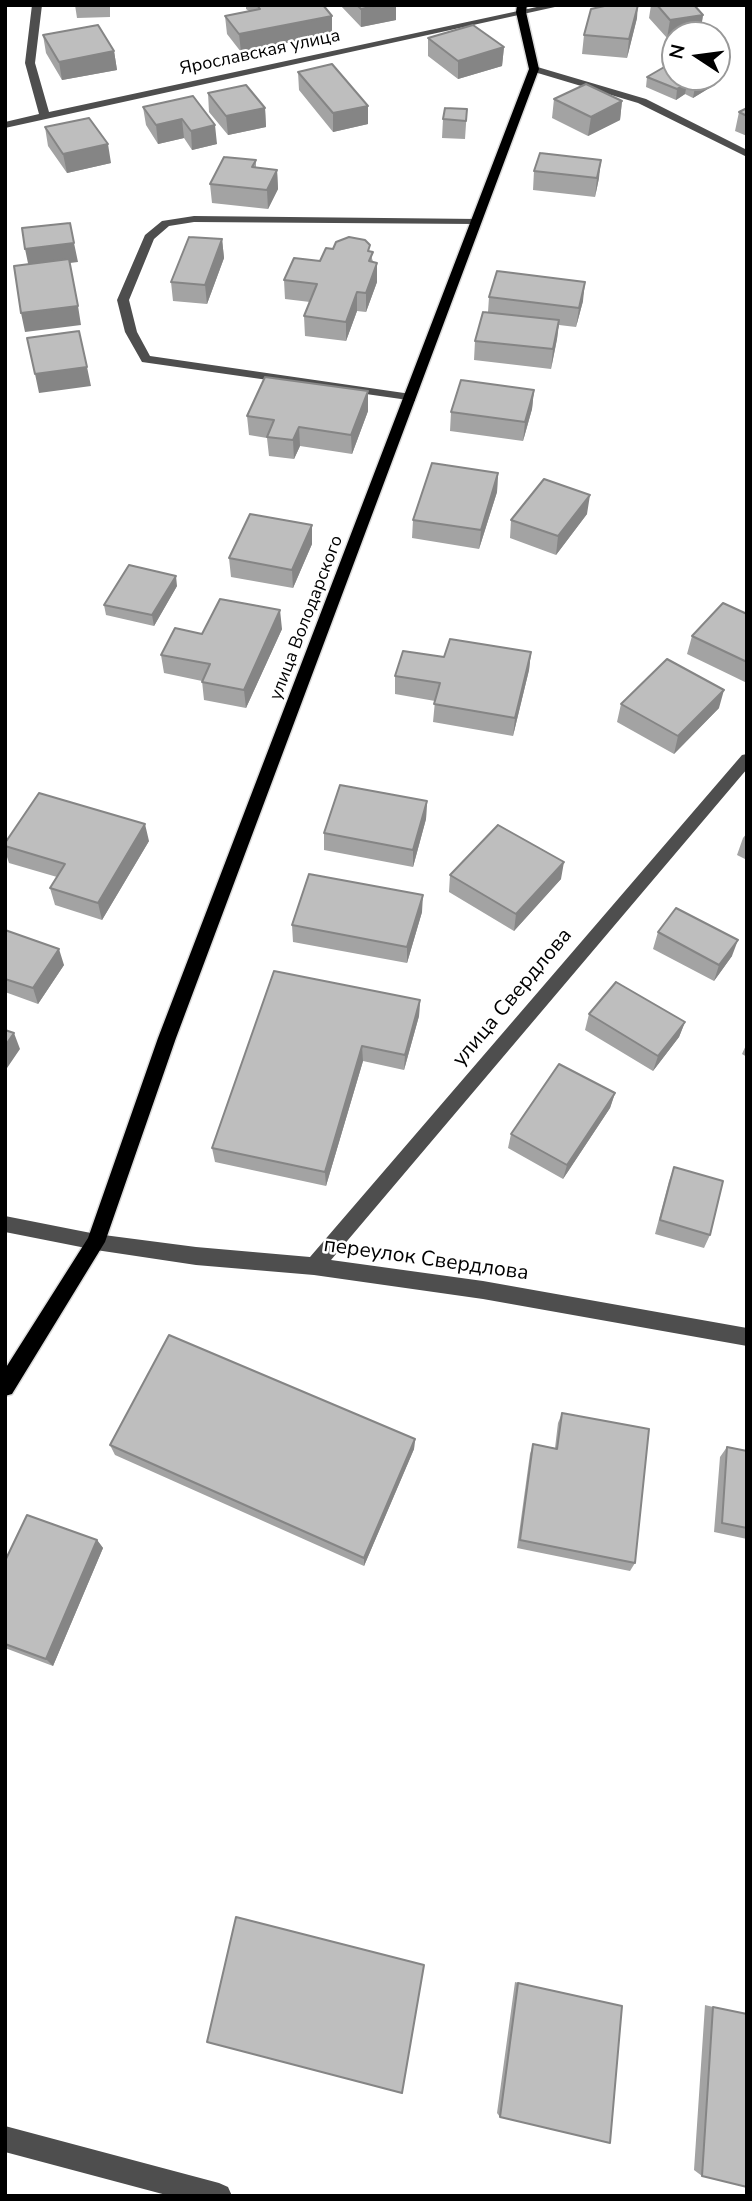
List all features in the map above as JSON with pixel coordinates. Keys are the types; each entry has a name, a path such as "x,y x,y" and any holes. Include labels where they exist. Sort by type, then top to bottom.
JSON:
{"main road":[{"path":"522,9 534,69"},
{"name":"улица Володарского","path":"5,1387 96,1242 167,1038 534,69"}],"street":[{"path":"37,5 30,63 45,116"},
{"name":"Ярославская улица","path":"5,125 522,9 560,5"},
{"path":"534,69 642,101 747,153"},
{"path":"411,398 146,359 131,332 123,300 149,237 166,223 194,219 475,222"},
{"name":"улица Свердлова","path":"314,1266 747,759"},
{"name":"переулок Свердлова","path":"5,1224 96,1242 196,1256 314,1266 483,1290 747,1337"},
{"path":"5,2139 219,2196"}],"building":[{"path":"257,5 323,5 332,16 239,34 225,16 260,9"},
{"path":"357,5 379,5 361,9"},
{"path":"609,5 638,5 629,39 584,35 591,9"},
{"path":"657,5 694,5 703,15 670,20"},
{"path":"98,25 114,51 59,62 43,35"},
{"path":"473,25 504,47 458,61 428,38"},
{"path":"332,64 368,106 333,113 298,72"},
{"path":"661,69 661,83 647,77"},
{"path":"586,84 622,101 591,117 554,99"},
{"path":"246,85 265,108 226,116 208,93"},
{"path":"193,96 215,125 191,131 182,119 156,125 143,107"},
{"path":"445,108 467,109 466,121 443,119"},
{"path":"747,108 747,116 739,112"},
{"path":"89,118 108,144 63,154 45,127"},
{"path":"540,153 601,160 597,178 534,171"},
{"path":"224,157 256,160 252,167 277,170 267,190 210,184"},
{"path":"70,223 74,243 25,249 22,228"},
{"path":"189,237 222,239 205,285 171,282"},
{"path":"349,237 365,240 370,245 368,251 373,252 369,261 377,263 366,293 357,292 346,322 304,316 317,284 284,280 294,258 320,261 326,248 333,249 336,242"},
{"path":"69,259 78,306 21,313 14,266"},
{"path":"497,271 585,282 579,308 489,297"},
{"path":"483,312 559,320 553,349 475,341"},
{"path":"79,331 87,367 35,374 27,338"},
{"path":"265,377 368,391 351,435 299,427 293,440 267,437 274,420 247,416"},
{"path":"461,380 534,390 525,422 451,412"},
{"path":"432,463 498,473 481,530 413,520"},
{"path":"544,479 590,495 558,536 511,520"},
{"path":"250,514 312,525 292,570 229,558"},
{"path":"129,565 176,576 152,615 104,605"},
{"path":"220,599 280,610 244,690 202,682 210,664 161,655 175,628 202,634"},
{"path":"723,603 747,614 747,662 692,636"},
{"path":"450,639 531,652 515,718 434,704 440,683 395,676 403,651 444,657"},
{"path":"667,659 724,690 678,736 621,704"},
{"path":"340,785 427,801 413,850 324,833"},
{"path":"39,793 145,824 98,903 50,888 65,864 5,846"},
{"path":"498,825 564,862 516,914 450,875"},
{"path":"309,874 423,895 407,947 292,925"},
{"path":"676,908 738,940 719,965 658,932"},
{"path":"5,930 59,949 33,988 5,979"},
{"path":"274,971 420,1000 405,1055 362,1046 325,1172 212,1148"},
{"path":"616,982 685,1022 658,1056 589,1014"},
{"path":"5,1030 14,1033 5,1046"},
{"path":"559,1064 615,1093 567,1165 511,1134"},
{"path":"674,1167 723,1181 710,1235 660,1220"},
{"path":"169,1335 415,1439 364,1558 110,1445"},
{"path":"562,1413 649,1429 635,1563 520,1540 533,1444 557,1449"},
{"path":"727,1447 747,1451 747,1528 722,1523"},
{"path":"27,1515 97,1540 46,1659 5,1644 5,1561"},
{"path":"236,1917 424,1965 402,2093 207,2042"},
{"path":"518,1983 622,2006 610,2143 500,2117"},
{"path":"713,2007 747,2014 747,2187 702,2176"}]}
